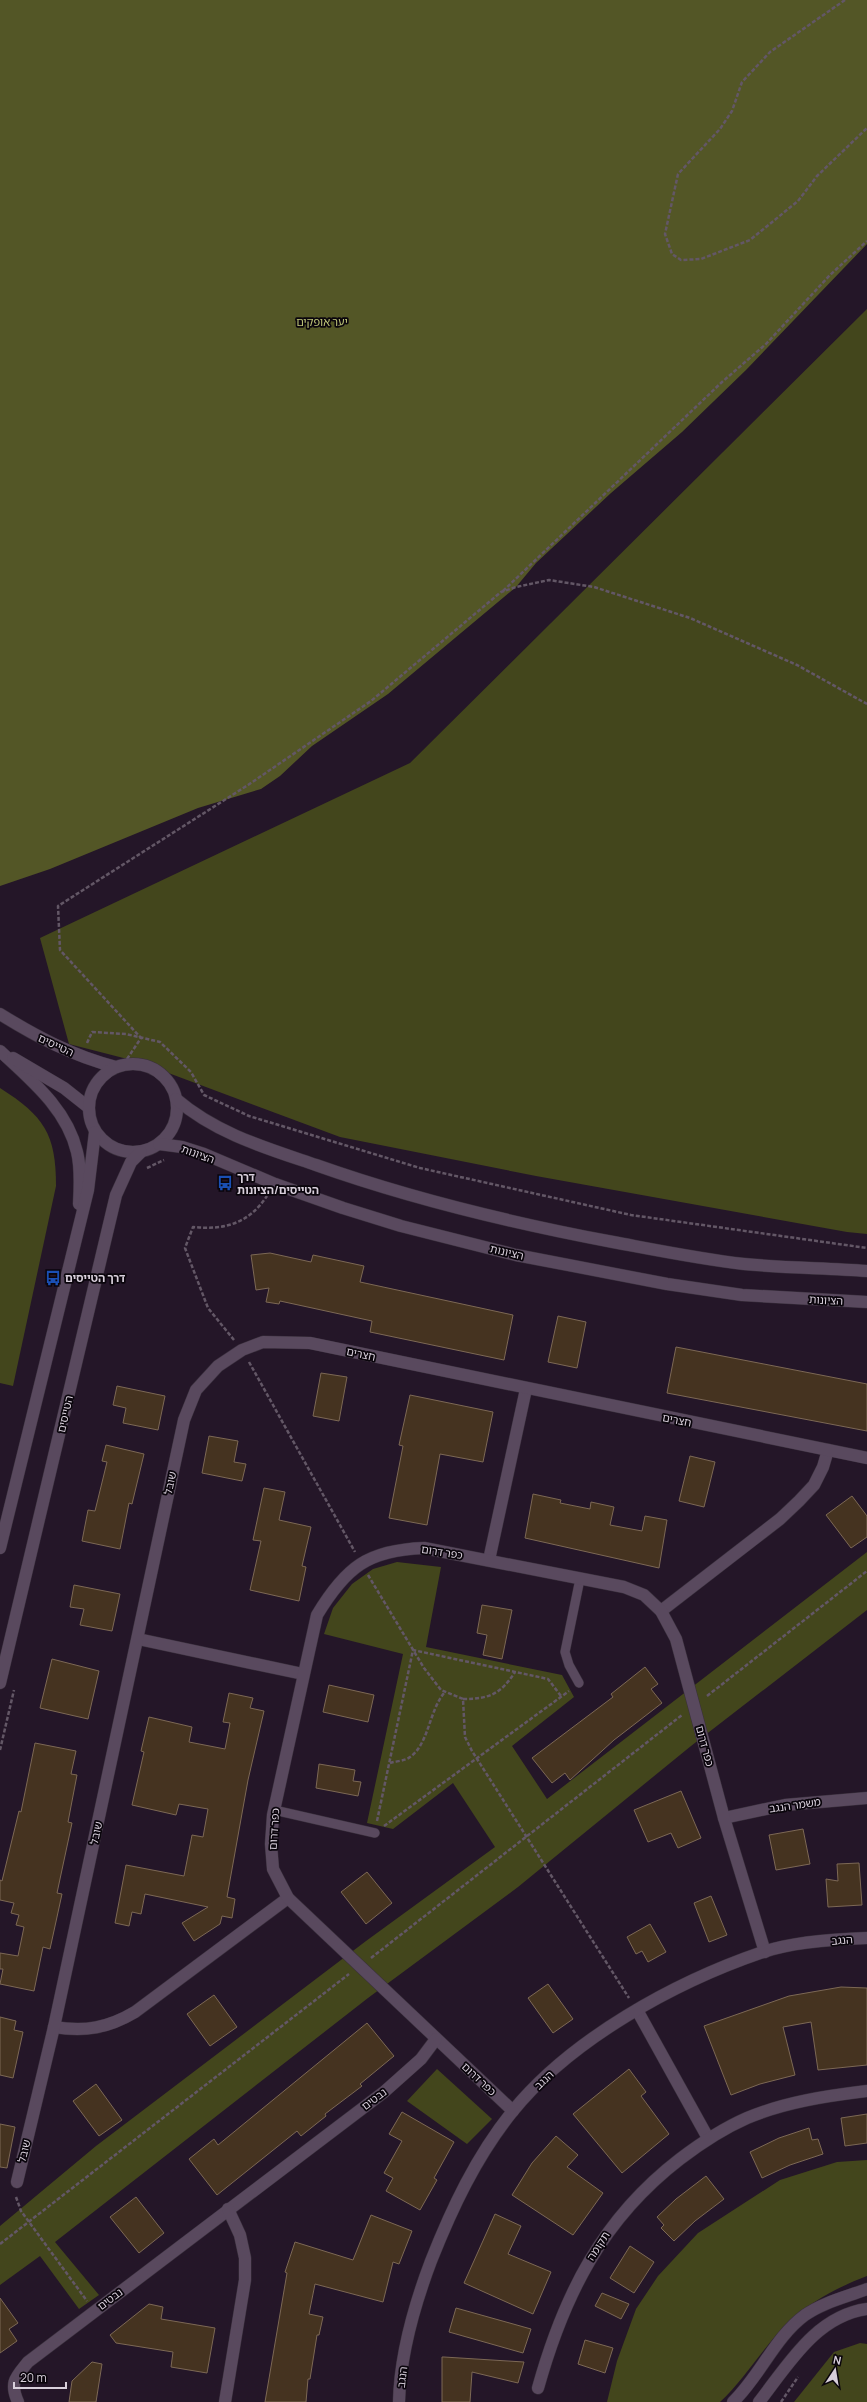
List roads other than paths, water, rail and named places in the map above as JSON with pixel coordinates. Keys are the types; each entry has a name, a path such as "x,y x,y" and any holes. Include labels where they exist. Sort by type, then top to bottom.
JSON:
{"street":[{"name":"הטייסים","path":"0,1014 38,1037 81,1056 120,1066"},
{"path":"0,1051 64,1088 88,1107"},
{"path":"0,1051 46,1094 68,1125 77,1152 80,1184 79,1225"},
{"path":"142,1064 158,1072 170,1084 176,1099 177,1111 174,1125 159,1144 141,1152 115,1149 101,1139 95,1132 89,1116 89,1098 96,1082 108,1070 120,1066 142,1064"},
{"path":"176,1099 195,1115 238,1138 352,1178 410,1196 523,1224 673,1253 745,1264 867,1271"},
{"path":"0,1548 92,1169 95,1132"},
{"name":"הציונות","path":"159,1144 182,1147 275,1184 401,1226 524,1256 668,1284 742,1296 867,1302"},
{"name":"הטייסים","path":"0,1683 116,1195 131,1162 141,1152"},
{"name":"חצרים","path":"242,1350 263,1342 310,1343 526,1389 867,1458"},
{"name":"שובל","path":"17,2182 54,2027 184,1420 196,1390 218,1366 242,1350"},
{"path":"489,1560 526,1389"},
{"path":"661,1611 780,1519 799,1501 814,1485 823,1467 828,1450"},
{"name":"כפר דרום","path":"513,2111 359,1967 288,1898 273,1869 271,1844 274,1810 317,1615 331,1592 351,1571 373,1556 399,1549 424,1548 489,1560 624,1587 644,1595 661,1611 676,1640 724,1818 765,1952"},
{"path":"138,1639 303,1674"},
{"name":"משמר הנגב","path":"724,1818 786,1805 867,1798"},
{"path":"54,2027 74,2030 116,2023 135,2012 288,1898"},
{"name":"הנגב","path":"399,2402 408,2332 426,2274 449,2216 490,2142 513,2111 564,2060 637,2010 709,1974 765,1952 812,1943 867,1938"},
{"path":"637,2010 708,2138"},
{"name":"נבטים","path":"18,2402 13,2390 15,2378 28,2362 404,2076 436,2039"},
{"name":"תקומה","path":"538,2388 560,2319 575,2285 604,2235 634,2199 669,2168 708,2138 747,2118 795,2103 867,2091"},
{"path":"225,2402 245,2280 245,2258 240,2235 228,2210"},
{"path":"733,2402 757,2375 789,2330 804,2316 837,2299 867,2289"},
{"path":"759,2402 803,2346 821,2329 842,2315 867,2309"}],"lane":[{"path":"579,1683 569,1665 566,1652 580,1579"},
{"path":"274,1810 375,1833"}],"place":[{"name":"דרך הטייסים/הציונות","path":"225,1183"},
{"name":"דרך הטייסים","path":"53,1278"}],"park label":[{"name":"יער אופקים","path":"322,322"}]}
